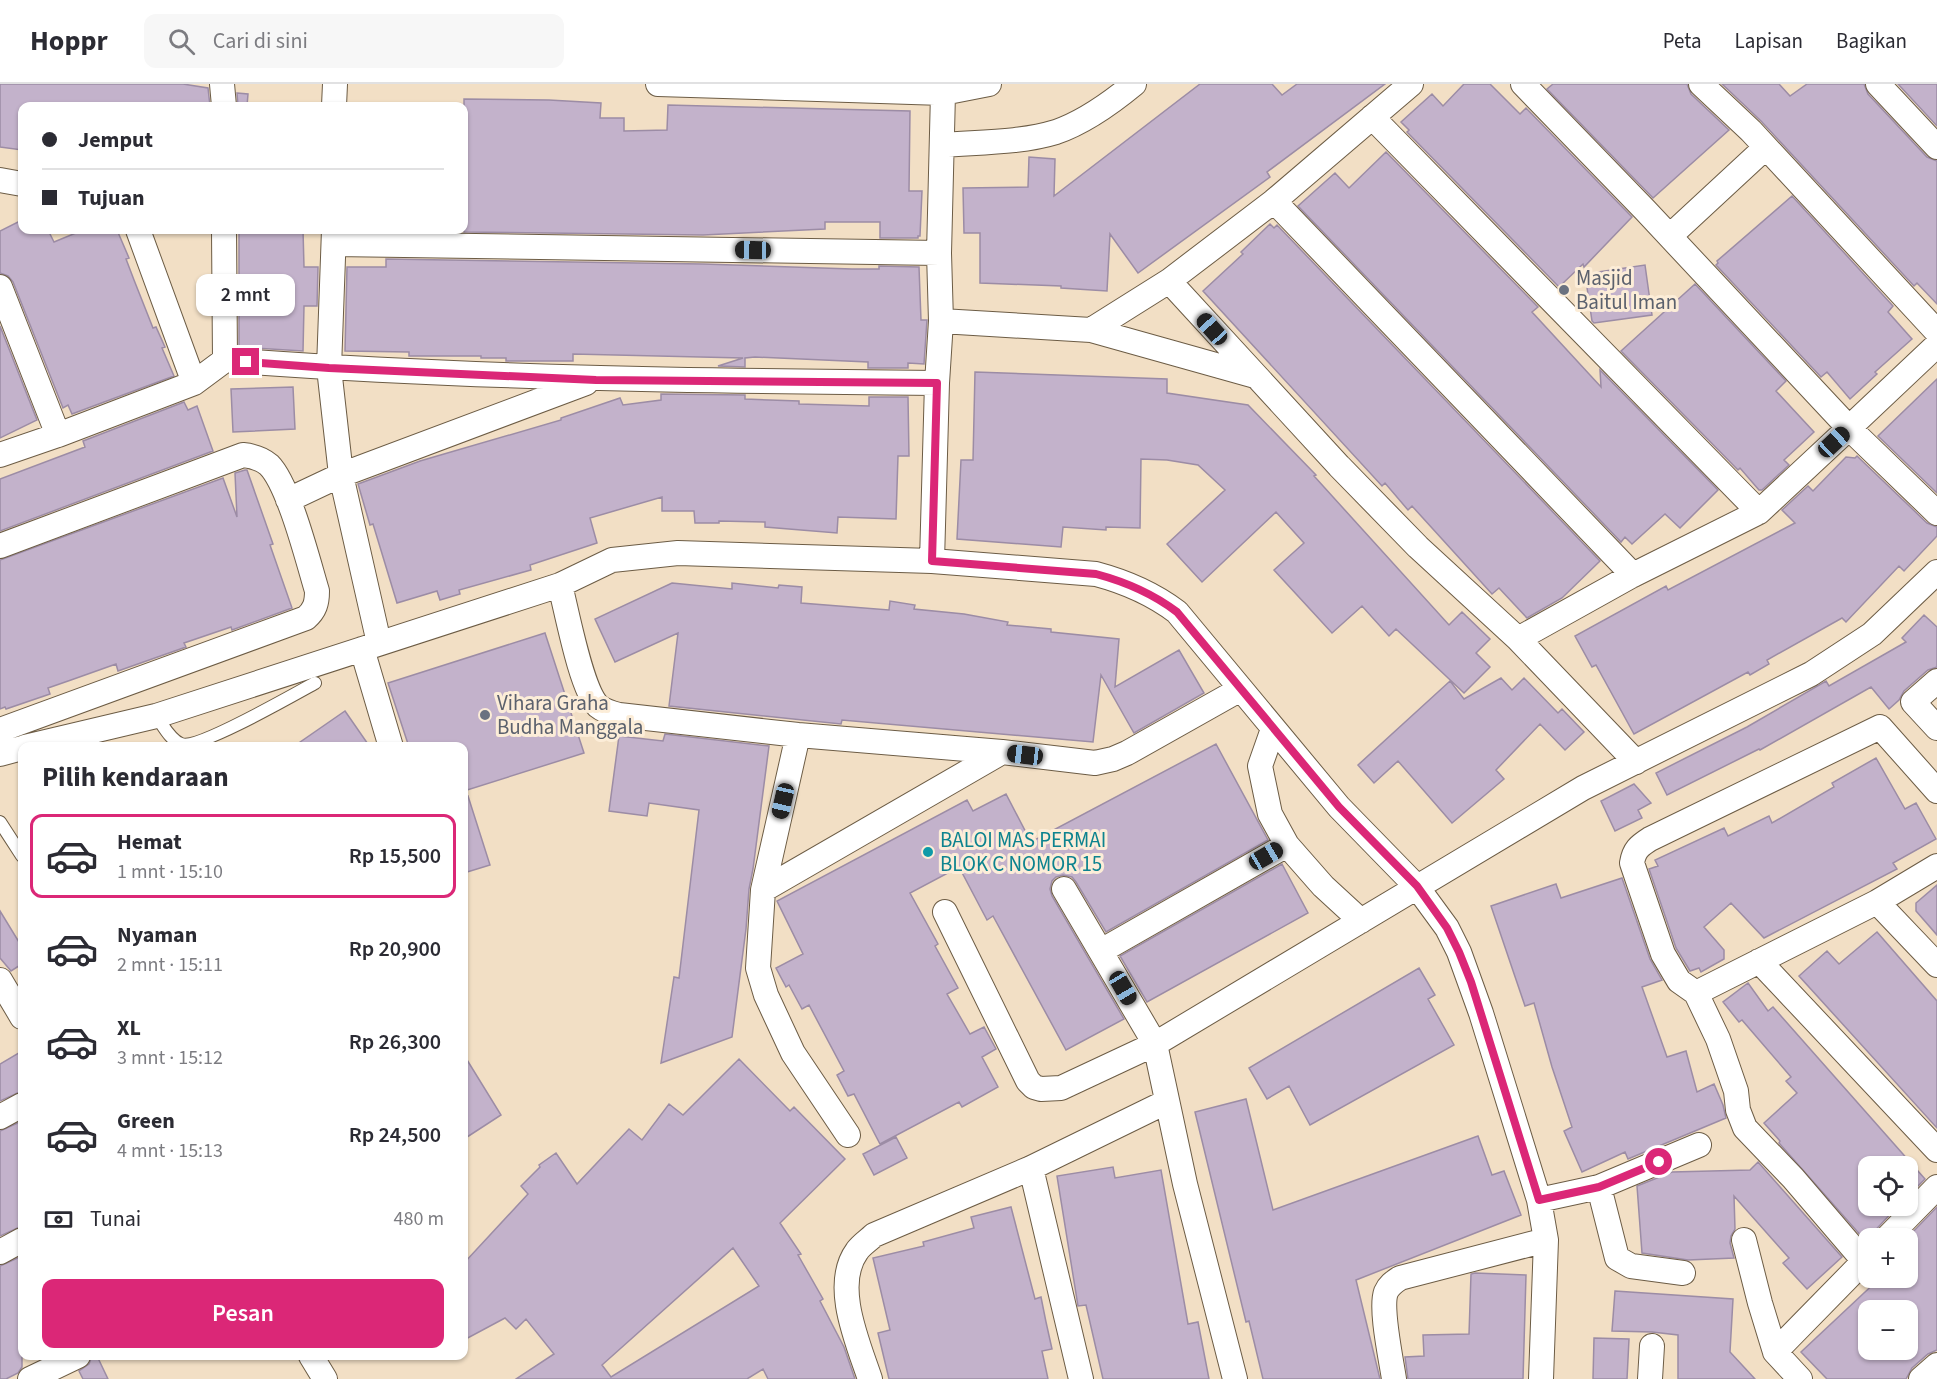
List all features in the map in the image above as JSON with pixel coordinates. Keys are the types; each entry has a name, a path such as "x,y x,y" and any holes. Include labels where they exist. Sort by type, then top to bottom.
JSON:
{"street":[{"path":"222,84 224,102"},
{"path":"334,84 334,102"},
{"path":"658,84 943,93 989,84"},
{"path":"942,145 1022,139 1055,132 1099,111 1134,84"},
{"path":"1091,330 1169,281 1274,201 1411,84"},
{"path":"1523,84 1670,236 1849,428 1937,513"},
{"path":"1701,84 1765,147 1937,332"},
{"path":"1878,84 1937,147"},
{"path":"932,561 940,321 939,253 943,93"},
{"path":"1372,117 1759,512"},
{"path":"1670,236 1765,147"},
{"path":"0,180 18,183"},
{"path":"1274,201 1633,575"},
{"path":"139,234 194,383"},
{"path":"224,234 225,360"},
{"path":"390,742 370,646 341,475 329,368 334,237 939,253"},
{"path":"1169,281 1255,376 1418,546 1518,639 1636,762"},
{"path":"0,287 58,435"},
{"path":"940,321 1091,330 1255,376"},
{"path":"1518,639 1633,575 1759,512 1937,345"},
{"path":"0,455 194,383 225,360 329,368 596,380 937,383"},
{"path":"288,500 341,475 596,380"},
{"path":"0,546 243,455 261,459 269,465 288,500 317,591 315,608 306,618 0,729"},
{"path":"49,742 156,716 560,585 612,560 645,555 678,553 932,561 1096,574 1119,580 1160,599 1177,612 1239,690 1339,807 1417,886 1447,928 1471,982 1539,1200 1546,1240 1541,1379"},
{"path":"945,912 1028,1081 1034,1087 1041,1089 1061,1088 1155,1044 1583,788 1811,674 1872,634 1937,572"},
{"path":"560,585 586,687 598,706 608,713 798,735 1002,752 1095,763 1127,753 1239,690"},
{"path":"1937,681 1913,702 1937,728"},
{"path":"1858,1249 1745,1128 1738,1110 1736,1091 1718,1039 1696,993 1679,981 1663,954 1632,863 1634,852 1640,845 1880,727 1937,791"},
{"path":"1273,729 1260,766 1270,814 1287,845 1323,886 1361,921"},
{"path":"798,735 763,890 758,968 766,995 793,1053 848,1135"},
{"path":"0,754 18,750"},
{"path":"763,890 1002,752"},
{"path":"1101,951 1287,845"},
{"path":"1696,993 1877,902 1937,866"},
{"path":"1064,889 1155,1044 1163,1072 1166,1102 1204,1265 1234,1379"},
{"path":"1877,902 1937,965"},
{"path":"1759,961 1937,1150"},
{"path":"0,980 18,1010"},
{"path":"870,1379 849,1313 847,1274 857,1251 874,1235 1031,1168 1166,1102"},
{"path":"0,1117 18,1107"},
{"path":"1539,1200 1599,1187 1699,1145"},
{"path":"1031,1168 1081,1379"},
{"path":"1599,1187 1617,1258 1631,1266 1683,1273"},
{"path":"1897,1228 1937,1187"},
{"path":"1394,1379 1384,1304 1387,1289 1392,1283 1400,1278 1546,1240"},
{"path":"1744,1240 1775,1352 1800,1379"},
{"path":"0,1252 18,1242"},
{"path":"1775,1352 1858,1268"},
{"path":"1650,1379 1652,1346"},
{"path":"30,1379 70,1360"},
{"path":"313,1360 325,1379"},
{"path":"1922,1379 1937,1365"}],"lane":[{"path":"195,742 227,729 315,683"},
{"path":"156,716 178,742"},
{"path":"0,822 18,850"}],"building":[{"path":"0,84 183,84 208,88 210,102 18,102 18,149 0,147"},
{"path":"1200,84 1272,84 1282,95 1297,84 1385,84 1267,172 1270,177 1138,273 1110,234 1107,291 1061,288 1061,286 980,283 980,233 964,233 963,188 1028,187 1029,157 1055,159 1054,196"},
{"path":"1464,84 1490,84 1520,114 1526,108 1632,217 1584,267 1583,264 1559,287 1407,132 1409,130 1401,122 1432,94 1443,106"},
{"path":"1553,84 1687,84 1691,94 1729,130 1653,198 1547,89"},
{"path":"1722,84 1779,84 1790,96 1807,84 1864,84 1868,94 1927,157 1937,161 1937,304 1917,283 1914,286 1761,121"},
{"path":"1898,84 1937,84 1937,126"},
{"path":"237,93 248,94 247,102 238,102"},
{"path":"464,99 601,103 600,118 624,118 624,131 667,130 668,105 910,111 909,191 922,191 920,236 918,238 880,238 880,222 825,222 825,229 703,235 468,232 468,102 464,102"},
{"path":"1386,152 1538,307 1532,312 1601,387 1600,370 1718,490 1680,528 1665,514 1632,544 1625,537 1621,542 1298,206 1335,173 1349,188"},
{"path":"1792,196 1893,306 1888,312 1912,339 1875,372 1877,374 1850,399 1827,372 1821,377 1716,265 1717,261"},
{"path":"18,222 18,234 50,234 54,242 73,234 119,234 129,258 126,259 134,280 153,328 156,327 165,347 162,348 174,376 72,414 68,405 63,408 13,282 8,276 0,273 0,231"},
{"path":"1270,224 1274,228 1277,225 1600,561 1562,598 1527,618 1499,588 1492,594 1412,506 1408,510 1385,483 1382,486 1203,291 1243,254 1241,252"},
{"path":"239,234 303,234 304,267 318,267 317,306 304,306 303,351 239,347"},
{"path":"386,259 703,264 852,269 879,269 879,266 919,267 921,320 927,320 924,364 908,363 908,368 868,368 868,362 755,357 745,358 745,367 718,366 743,358 573,354 573,361 506,361 506,358 481,358 481,356 409,356 409,352 345,351 347,267 386,267"},
{"path":"1645,265 1652,315 1594,323 1585,274"},
{"path":"1695,284 1786,381 1776,391 1814,432 1784,460 1789,465 1762,490 1759,490 1740,468 1738,470 1621,351"},
{"path":"0,326 37,420 0,438"},
{"path":"975,372 1167,379 1167,393 1248,405 1316,475 1314,476 1449,625 1462,612 1490,639 1476,653 1490,667 1464,693 1396,629 1389,636 1362,606 1332,633 1274,570 1304,543 1276,512 1202,582 1167,544 1225,490 1198,465 1141,459 1140,528 1106,527 1106,530 1063,527 1061,547 957,539 961,460 973,460"},
{"path":"1937,379 1937,493 1878,436"},
{"path":"293,387 295,429 233,432 231,389"},
{"path":"661,394 745,395 745,399 799,401 799,404 869,406 869,397 908,397 909,456 898,456 896,519 838,517 837,533 765,527 765,522 695,523 694,511 662,511 662,497 590,518 597,543 530,565 531,570 459,590 460,594 440,600 437,591 397,603 358,484 420,461 561,420 561,418 620,398 623,405 661,400"},
{"path":"184,402 188,410 197,406 213,451 0,531 0,479 85,447 83,441"},
{"path":"1857,456 1927,523 1937,527 1937,536 1904,571 1899,566 1846,622 1842,618 1767,660 1769,664 1750,675 1748,672 1634,734 1596,665 1592,667 1575,636 1666,586 1668,590 1795,523 1782,510 1808,486 1813,491 1846,457 1855,458"},
{"path":"247,470 273,544 270,545 292,608 232,630 231,627 184,643 186,647 118,671 116,664 48,688 50,694 0,709 0,560 223,478 237,517 235,473"},
{"path":"672,583 732,589 732,583 778,588 779,585 802,587 801,603 889,610 890,601 915,605 914,609 964,614 1008,622 1007,625 1119,639 1115,687 1179,650 1204,693 1134,733 1101,675 1093,742 842,720 841,724 669,706 678,633 615,662 595,619"},
{"path":"1924,615 1937,627 1937,667 1928,670 1904,691 1899,700 1889,709 1871,687 1760,750 1667,795 1656,773 1747,727 1826,681 1829,686 1906,642 1902,638"},
{"name":"Vihara Graha Budha Manggala","path":"545,633 584,753 468,790 468,742 407,742 388,683"},
{"path":"1501,678 1512,690 1524,678 1558,713 1562,709 1584,732 1565,750 1540,724 1496,770 1504,779 1452,823 1398,761 1374,783 1358,765 1450,681 1464,699"},
{"path":"345,711 367,742 300,742"},
{"path":"665,734 769,746 749,889 732,1037 661,1063 674,977 679,978 699,810 649,803 647,816 609,811 619,736 663,741"},
{"path":"1216,744 1268,840 1106,932 1072,877 1063,875 1052,881 1050,889 1052,896 1124,1019 1066,1050 993,916 987,920 959,867 910,893 938,944 935,946 958,988 947,994 970,1034 984,1027 996,1049 982,1057 998,1087 962,1107 959,1102 880,1144 854,1094 848,1096 837,1075 844,1071 809,1005 802,1009 789,985 786,987 776,968 803,954 777,901 967,800 973,811 1006,794 1031,842"},
{"path":"1876,758 1905,809 1916,803 1936,839 1893,863 1897,869 1764,938 1731,903 1704,927 1724,950 1724,959 1701,972 1699,968 1690,971 1676,948 1649,869 1658,866 1655,860 1724,828 1728,836 1769,816 1772,823 1834,787 1832,783"},
{"path":"1634,784 1651,803 1638,810 1642,818 1615,831 1601,801"},
{"path":"468,796 490,865 468,872"},
{"path":"1282,864 1308,913 1147,1002 1120,956"},
{"path":"1622,878 1650,959 1662,980 1642,987 1667,1057 1686,1051 1697,1092 1714,1084 1726,1118 1628,1159 1625,1152 1582,1172 1564,1131 1572,1127 1534,1003 1525,1006 1491,906 1556,884 1561,898"},
{"path":"1937,885 1937,935 1916,911 1916,903"},
{"path":"0,911 18,940 18,967 11,971 0,958"},
{"path":"1877,932 1937,1001 1937,1128 1799,976 1827,951 1839,964"},
{"path":"1419,968 1435,995 1428,999 1454,1045 1310,1125 1289,1086 1267,1099 1249,1068"},
{"path":"1748,983 1768,1011 1773,1007 1905,1156 1858,1156 1858,1216 1889,1216 1877,1228 1858,1228 1858,1232 1764,1123 1797,1093 1786,1081 1791,1077 1742,1020 1739,1022 1723,1002"},
{"path":"18,1053 18,1093 0,1101 0,1064"},
{"path":"739,1059 790,1111 794,1107 845,1159 780,1223 801,1254 798,1255 823,1299 820,1301 844,1347 855,1379 768,1379 763,1369 747,1379 516,1379 554,1354 526,1319 516,1329 505,1318 468,1338 468,1259 528,1194 521,1186 540,1167 539,1165 556,1153 577,1184 629,1129 642,1140 669,1104 683,1115","holes":["733,1248 759,1286 611,1377 602,1365"]},
{"path":"468,1061 501,1115 468,1136"},
{"path":"1246,1099 1273,1210 1478,1136 1492,1175 1504,1171 1521,1215 1356,1280 1380,1379 1263,1379 1249,1321 1246,1322 1195,1112"},
{"path":"18,1123 18,1228 0,1236 0,1131"},
{"path":"896,1137 907,1158 874,1175 863,1154"},
{"path":"1758,1162 1842,1257 1807,1289 1783,1263 1789,1258 1734,1196 1735,1229 1730,1243 1734,1258 1688,1260 1642,1253 1637,1186 1672,1172 1750,1170"},
{"path":"1113,1167 1115,1178 1161,1170 1188,1324 1198,1322 1209,1379 1103,1379 1086,1305 1078,1306 1057,1176"},
{"path":"1918,1171 1925,1179 1918,1186"},
{"path":"1011,1207 1035,1299 1041,1297 1052,1349 1042,1351 1048,1379 889,1379 878,1333 890,1330 873,1258 924,1246 923,1242 974,1228 971,1217"},
{"path":"1937,1207 1937,1350 1928,1354 1912,1368 1906,1379 1827,1379 1801,1352 1869,1288 1918,1288 1917,1228"},
{"path":"18,1258 18,1360 22,1360 22,1367 18,1373 6,1379 0,1379 0,1266"},
{"path":"1471,1274 1526,1275 1523,1379 1408,1379 1405,1357 1424,1356 1423,1335 1469,1334"},
{"path":"1615,1291 1733,1299 1730,1352 1755,1379 1678,1379 1678,1335 1612,1331"},
{"path":"1594,1338 1629,1339 1627,1379 1593,1379"},
{"path":"90,1360 99,1360 108,1379 83,1379 79,1371 89,1364"}],"place":[{"name":"Masjid Baitul Iman","path":"1564,290"},
{"name":"Vihara Graha Budha Manggala","path":"485,715"},
{"name":"BALOI MAS PERMAI BLOK C NOMOR 15","path":"928,852"}],"route":[{"path":"246,362 596,380 937,383 932,561 1096,574 1119,580 1160,599 1177,612 1239,690 1339,807 1417,886 1447,928 1471,982 1539,1200 1599,1187 1659,1162"}]}
